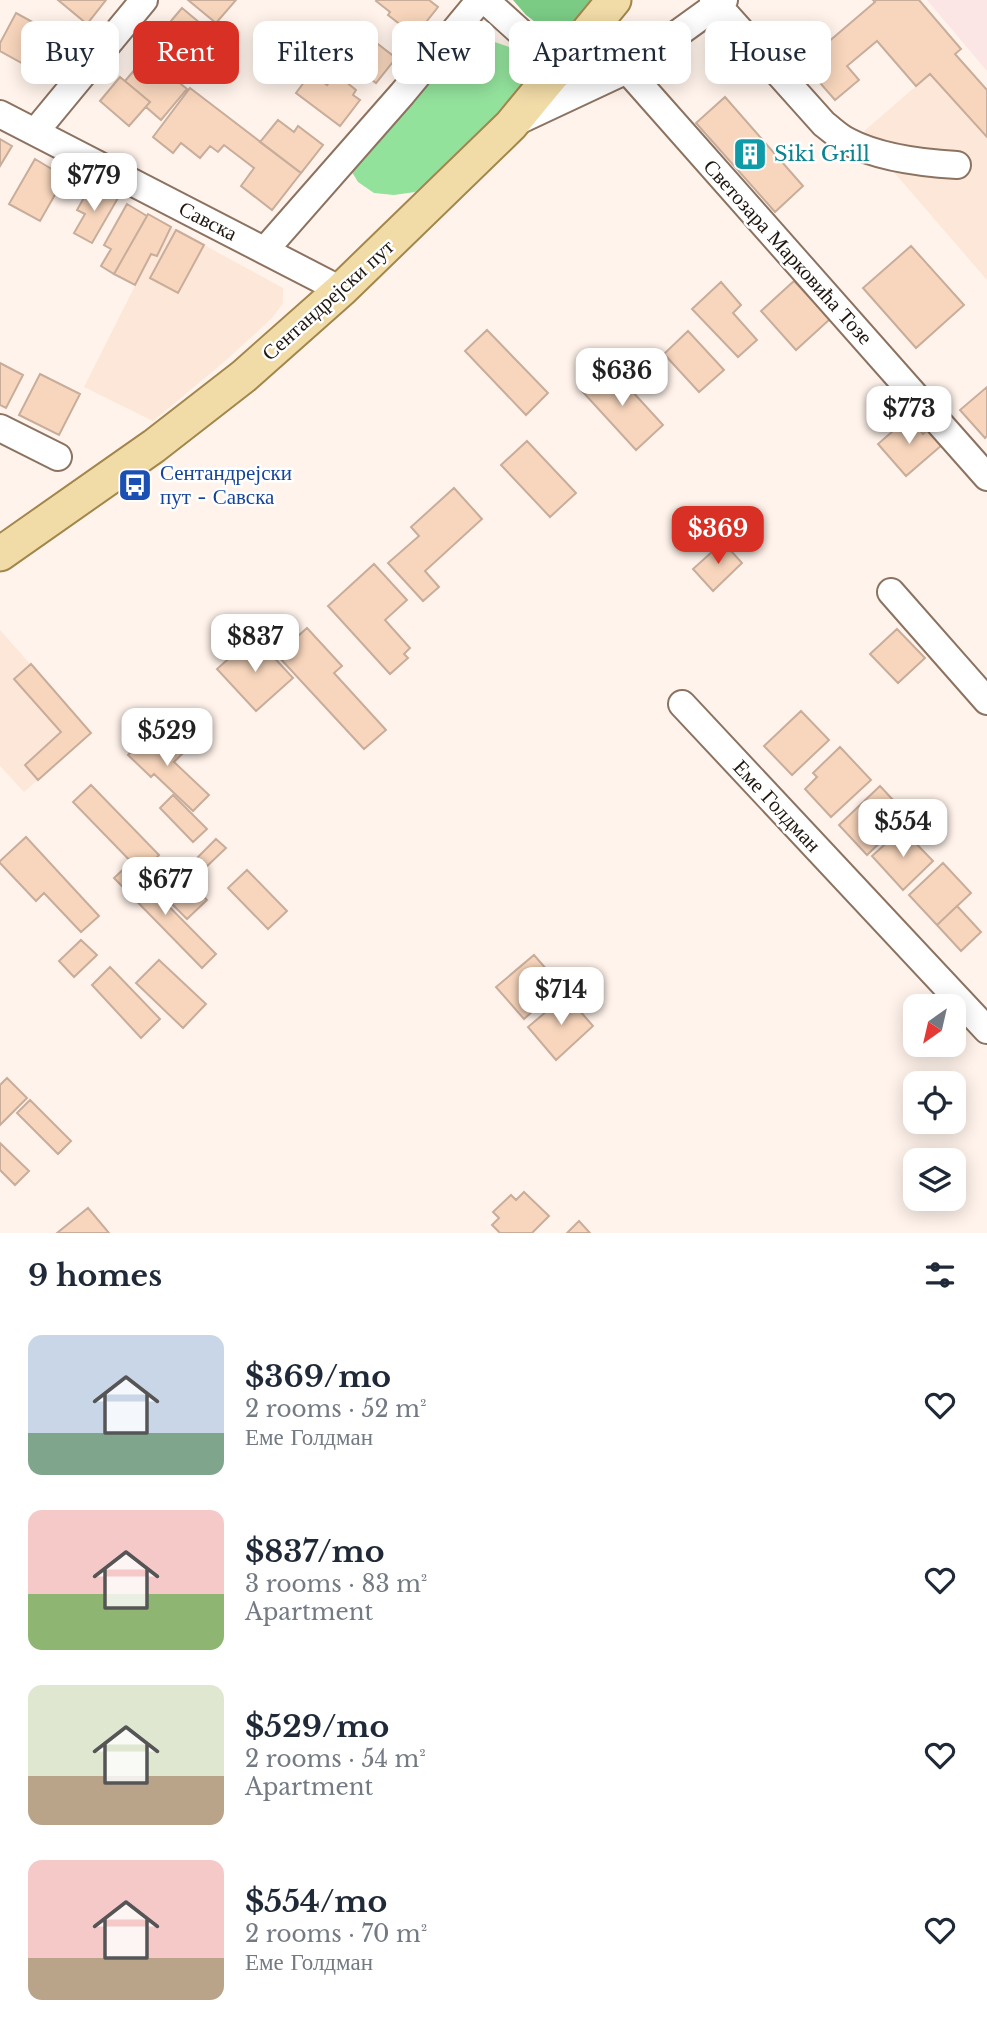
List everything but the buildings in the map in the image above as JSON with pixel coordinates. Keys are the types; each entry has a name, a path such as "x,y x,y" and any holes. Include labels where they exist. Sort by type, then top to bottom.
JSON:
{"main road":[{"name":"Сентандрејски пут","path":"0,554 154,446 244,376 341,290 511,125 545,84"}],"street":[{"path":"35,132 144,0"},
{"path":"265,250 402,94 480,0"},
{"path":"485,0 509,22"},
{"path":"691,22 718,2 824,124 848,142 878,153 933,164 957,165"},
{"path":"511,125 597,84"},
{"name":"Светозара Марковића Тозе","path":"639,84 987,477"},
{"name":"Савска","path":"0,114 341,290"},
{"path":"0,428 58,457"},
{"path":"891,592 987,701"},
{"name":"Еме Голдман","path":"682,704 987,1030"}],"shaded area":[{"path":"927,0 987,0 987,71"},
{"path":"930,74 987,137 987,280 892,170 847,146"},
{"path":"171,227 283,288 283,303 272,318 224,362 153,421 84,387 151,254 157,256"},
{"path":"0,630 91,733 24,792 0,766"}],"green space":[{"path":"513,0 594,0 577,21 534,21"},
{"path":"495,42 509,47 509,84 524,84 489,125 442,171 415,192 394,195 374,193 358,182 350,169 419,84 495,84"}],"place":[{"name":"Siki Grill","path":"750,154"},
{"name":"Сентандрејски пут - Савска","path":"135,485"}]}
